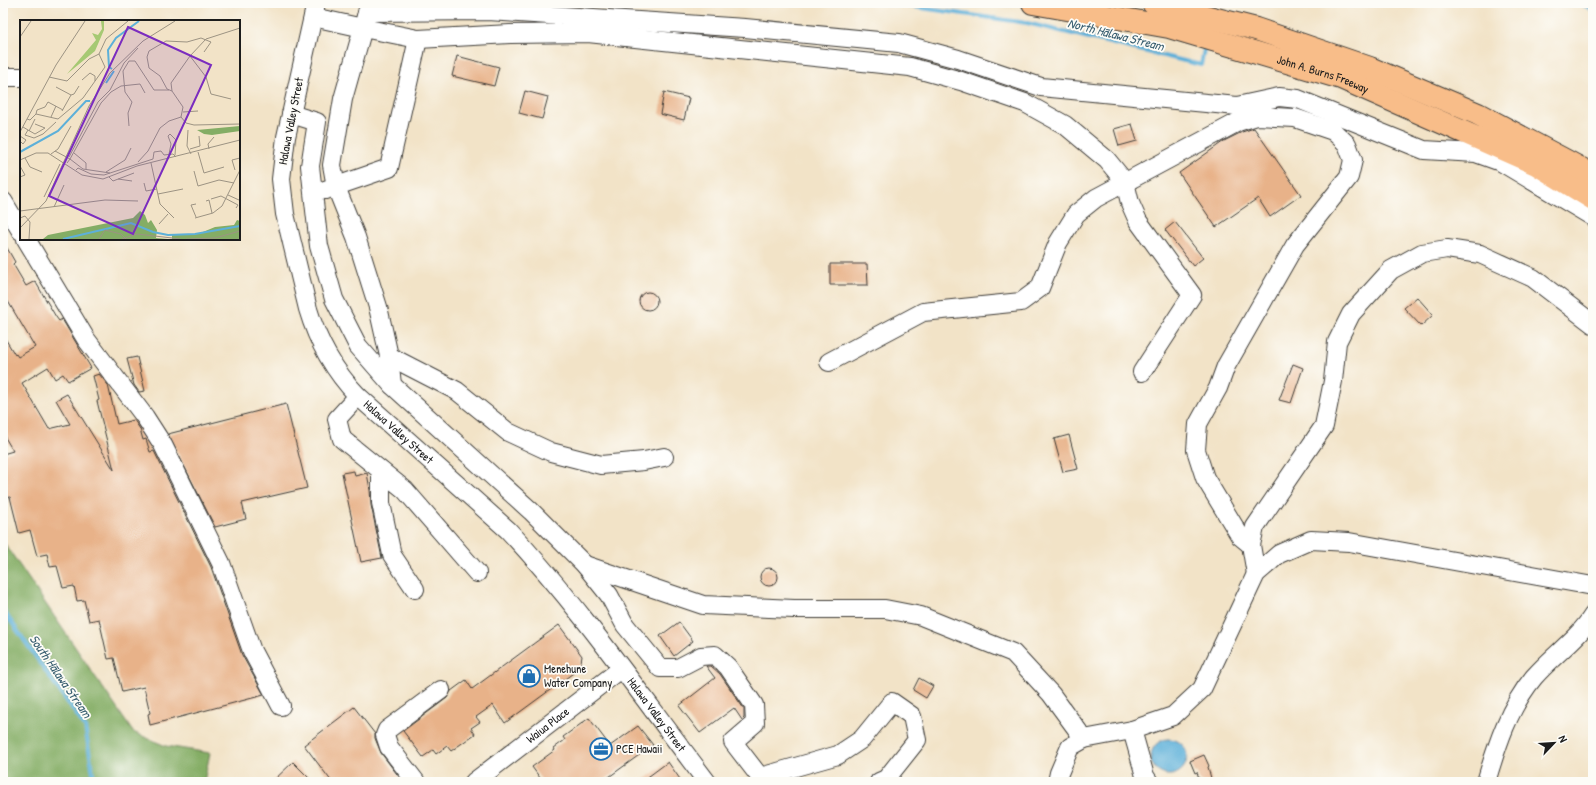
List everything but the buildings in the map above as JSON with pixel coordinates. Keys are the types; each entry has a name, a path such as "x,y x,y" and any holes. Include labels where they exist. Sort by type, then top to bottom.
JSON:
{"highway":[{"name":"John A. Burns Freeway","path":"1033,3 1169,27 1329,64 1370,68 1478,114 1593,175"},
{"name":"John A. Burns Freeway","path":"1154,3 1256,29 1329,64 1341,78 1536,164 1593,199"}],"street":[{"path":"315,10 365,14 488,11 745,28 900,43 958,59 1041,87 1237,106 1278,96 1298,99 1424,150 1476,154 1501,162 1593,218"},
{"name":"Halawa Valley Street","path":"315,10 286,137 281,179 282,200 288,229 308,309 318,337 334,368 358,396 508,530 547,573 707,782"},
{"path":"365,14 418,39 510,34 588,33 910,68 961,80 1025,103 1065,125 1107,160 1125,182 1130,203 1138,221 1192,295 1142,372"},
{"path":"365,14 343,99 332,165 336,187 356,237 378,307 389,356 392,385"},
{"path":"312,194 390,168 418,39"},
{"path":"3,77 20,76"},
{"path":"291,114 317,122 310,166 312,194 319,246 334,299 358,346 392,385 531,511 586,565 609,595 625,625 660,668 678,668 701,656 715,655 728,667 754,705 754,723 733,742 761,779 838,755 862,740 892,702 912,716 917,740 886,779 879,782"},
{"path":"829,362 923,312 1021,302 1040,288 1058,243 1076,214 1096,198 1238,122 1257,116 1295,118 1333,131 1347,144 1353,160 1349,177 1295,245 1226,366 1218,388 1198,424 1196,450 1205,478 1240,536 1251,545"},
{"path":"3,201 20,229"},
{"path":"27,240 86,339 145,417 163,445 221,563 252,651 281,706"},
{"path":"1256,574 1251,545 1255,527 1324,426 1333,381 1337,342 1351,314 1391,270 1422,253 1447,249 1480,254 1533,278 1593,324"},
{"path":"389,356 458,391 508,432 551,452 601,465 644,461 664,457"},
{"path":"358,396 337,419 342,439 405,490 477,573"},
{"path":"381,471 381,503 392,555 415,589"},
{"path":"1058,782 1059,773 1070,747 1084,739 1132,730 1173,716 1202,689 1256,574 1279,554 1311,540 1349,542 1593,587"},
{"path":"586,565 703,605 794,609 885,609 921,616 1013,653 1051,694 1084,739"},
{"path":"1486,782 1495,751 1509,716 1534,677 1586,626 1593,615"},
{"name":"Waiua Place","path":"474,782 621,669"},
{"path":"416,782 389,747 385,735 387,730 441,690"},
{"path":"1132,730 1148,782"}],"green space":[{"path":"3,541 133,732 166,746 210,753 204,782 3,782"}],"water":[{"path":"1169,739 1182,744 1187,757 1182,770 1169,775 1156,770 1151,757 1156,744"}],"waterway":[{"name":"North Hālawa Stream","path":"893,3 1027,23 1201,65 1205,44"},
{"name":"North Hālawa Stream","path":"1580,3 1593,10"},
{"name":"South Hālawa Stream","path":"3,610 85,727 93,773 92,782"}],"place":[{"name":"Menehune Water Company","path":"529,676"},
{"name":"PCE Hawaii","path":"601,749"}]}
